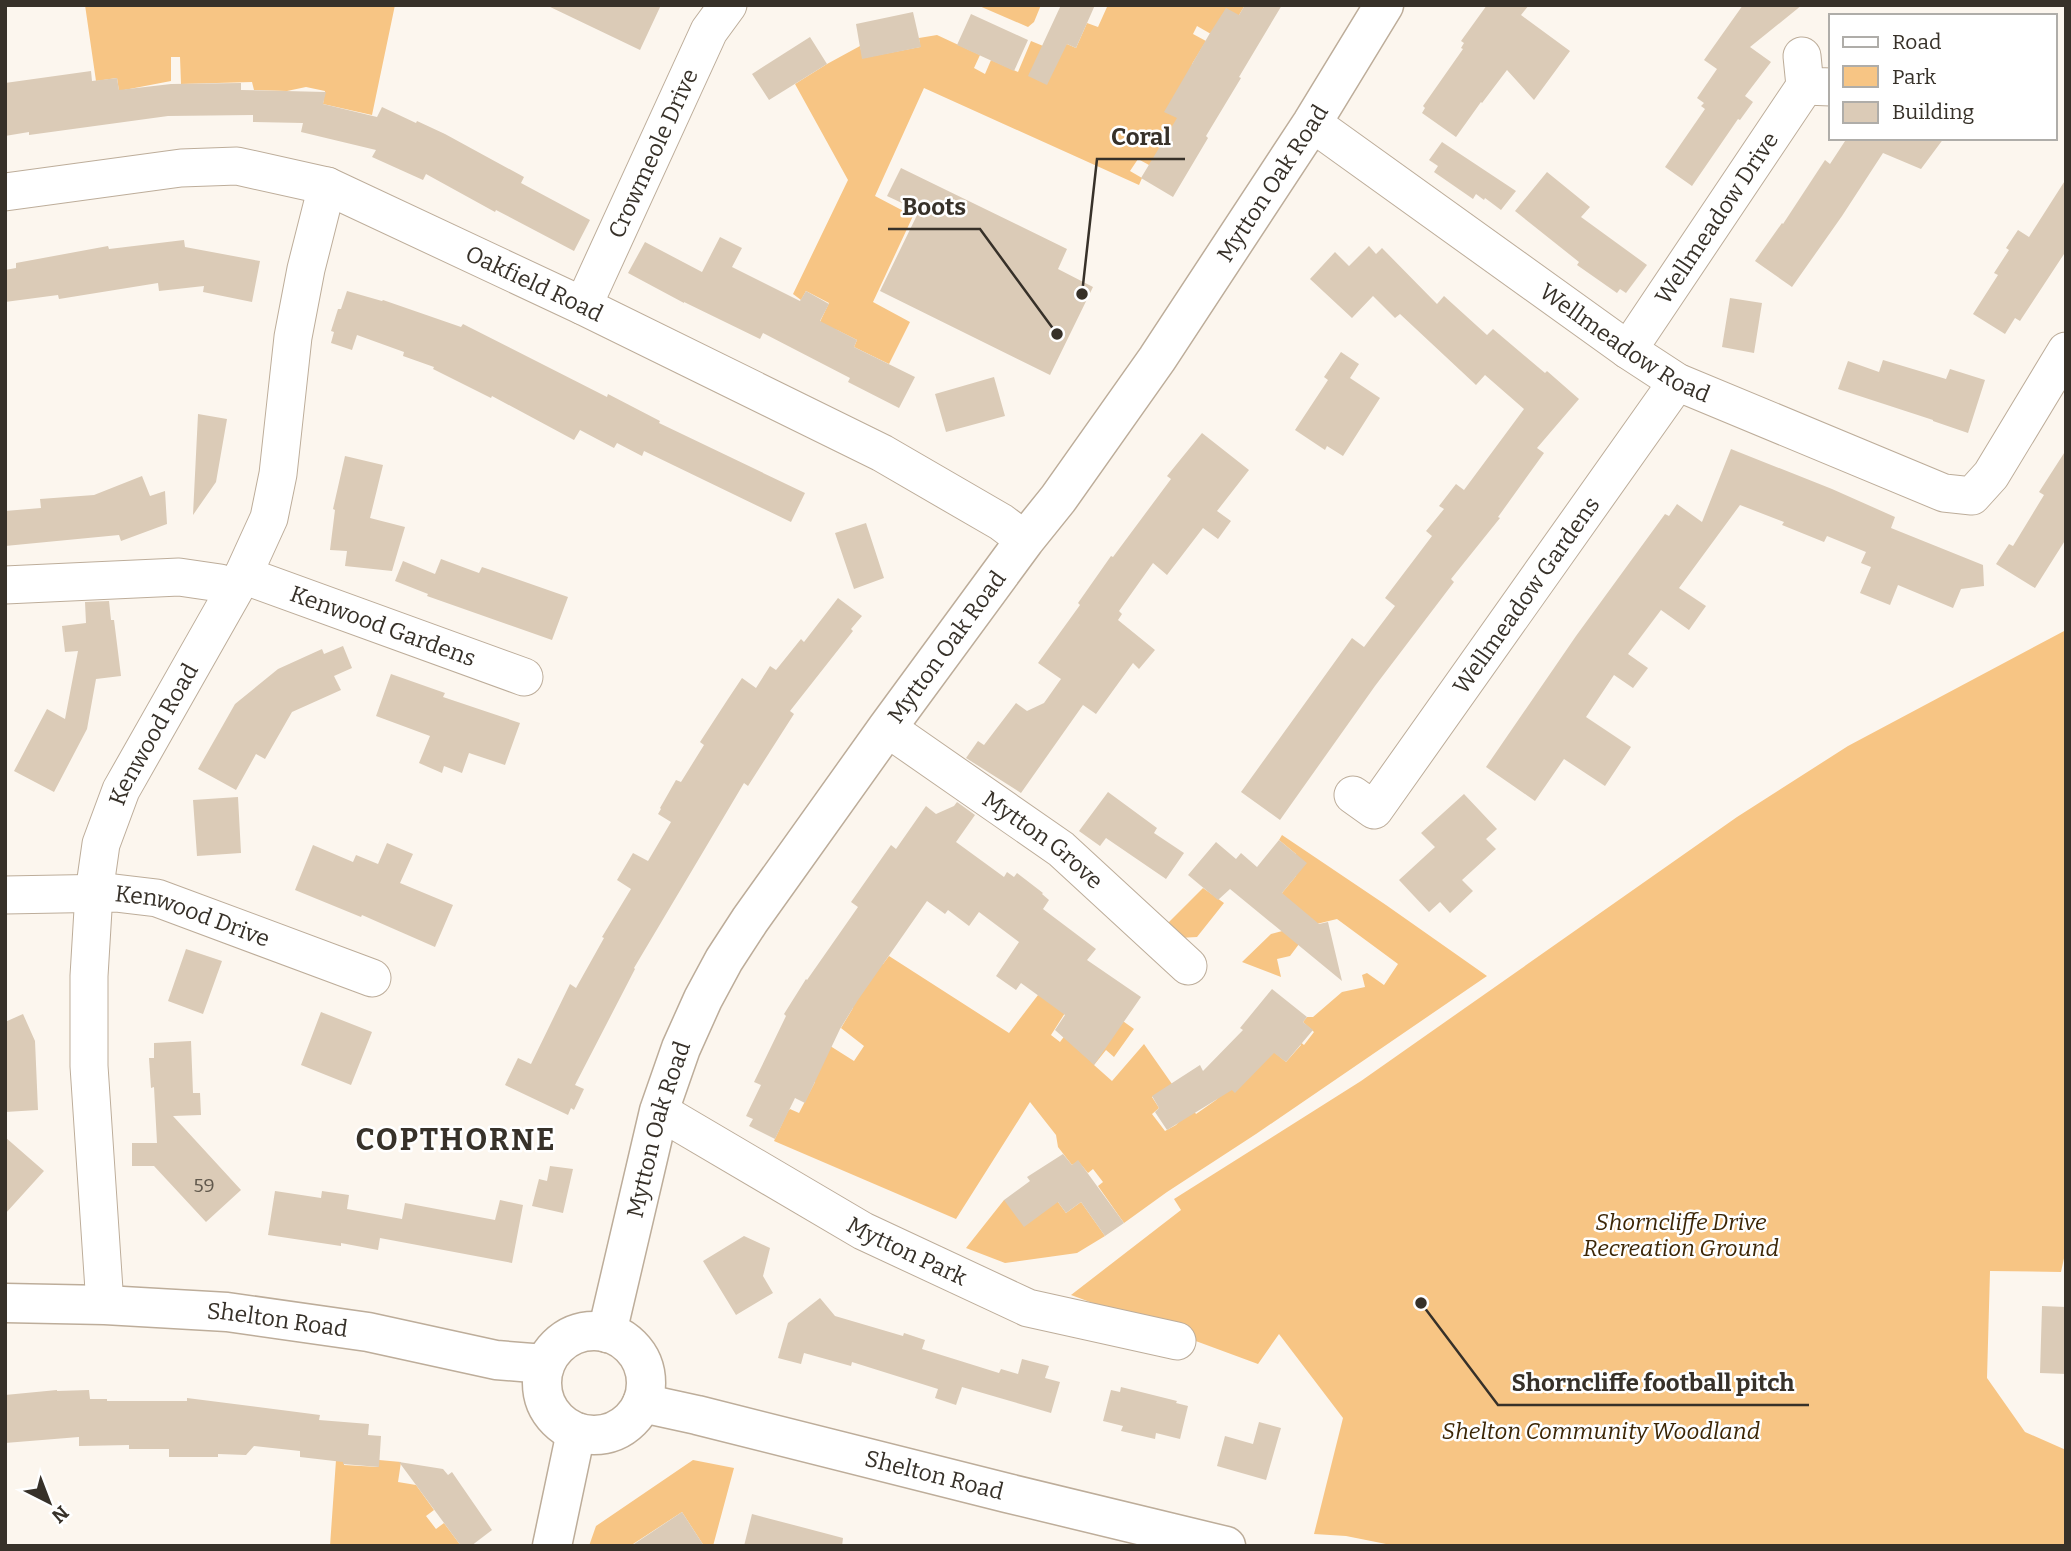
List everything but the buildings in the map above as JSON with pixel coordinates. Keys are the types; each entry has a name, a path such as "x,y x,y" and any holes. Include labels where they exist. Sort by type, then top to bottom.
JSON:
{"main road":[{"name":"Mytton Oak Road","path":"607,1332 660,1111 681,1048 724,960 887,728 1058,499 1157,359 1312,123 1384,5"},
{"name":"Shelton Road","path":"5,1303 227,1312 368,1332 496,1360 545,1364"},
{"path":"607,1332 623,1340 636,1352 644,1368 646,1386 642,1403 626,1424 615,1431 602,1435 576,1433 550,1412 544,1397 542,1380 545,1364 553,1351 577,1334 607,1332"},
{"name":"Shelton Road","path":"642,1403 1226,1546"},
{"path":"552,1546 576,1433"}],"street":[{"name":"Crowmeole Drive","path":"583,306 709,31 729,5"},
{"name":"Wellmeadow Drive","path":"1628,350 1813,76"},
{"name":"Wellmeadow Road","path":"1312,123 1628,350 1677,382 1944,493 1972,496 1991,475 2066,351"},
{"name":"Oakfield Road","path":"5,192 181,168 237,166 327,186 583,306 882,453 1001,522 1025,540"},
{"name":"Kenwood Road","path":"105,1305 89,1066 89,976 94,893 101,844 121,790 238,582 269,519 278,474 293,337 306,269 327,186"},
{"name":"Wellmeadow Gardens","path":"1373,809 1677,382"},
{"name":"Kenwood Gardens","path":"5,584 179,577 220,583 238,582 524,677"},
{"name":"Mytton Grove","path":"887,728 1061,849 1188,966"},
{"name":"Kenwood Drive","path":"5,895 94,893 157,898 372,978"},
{"name":"Mytton Park","path":"660,1111 863,1231 1028,1308 1177,1341"}],"green space":[{"path":"85,5 395,5 372,115 323,104 325,91 306,87 287,91 254,90 252,82 181,84 180,57 171,57 171,81 119,91 117,78 96,81"},
{"path":"977,5 1041,5 1034,22 1028,27"},
{"path":"1105,5 1245,5 1218,38 1197,26 1193,34 1206,41 1192,64 1198,105 1149,165 1138,159 1130,171 1142,178 1139,185 924,88 875,196 913,216 873,302 910,322 889,364 854,347 857,340 837,330 818,326 829,303 806,291 801,300 793,294 848,180 795,84 860,46 863,58 920,47 919,38 937,35 980,55 974,68 985,74 991,60 1018,72 1031,41 1053,50 1067,44 1076,48 1087,23 1098,27 1107,7"},
{"name":"Shorncliffe Drive Recreation Ground","path":"2066,630 2066,1249 2061,1272 1990,1271 1987,1378 2025,1432 2066,1450 2066,1546 1396,1546 1346,1536 1314,1534 1343,1418 1279,1334 1258,1364 1071,1295 1181,1210 1174,1199 1361,1081 1737,817 1848,746"},
{"path":"1282,835 1487,976 1124,1223 1098,1186 1103,1182 1093,1169 1088,1173 1078,1161 1072,1165 1058,1147 1056,1135 1030,1102 956,1219 774,1141 788,1111 790,1109 799,1113 815,1082 816,1037 854,1061 864,1046 841,1028 853,1008 810,982 883,964 889,956 1009,1033 1038,995 1072,1002 1051,1035 1060,1042 1074,1023 1120,1019 1134,1029 1114,1057 1106,1050 1094,1065 1112,1081 1144,1044 1172,1084 1152,1097 1159,1108 1152,1114 1165,1131 1176,1125 1192,1108 1196,1114 1216,1100 1228,1086 1235,1092 1263,1043 1286,1062 1301,1045 1292,1035 1304,1045 1314,1032 1303,1022 1307,1017 1313,1017 1342,992 1365,987 1362,975 1367,973 1384,985 1398,964 1337,919 1296,929 1299,944 1290,956 1277,959 1281,977 1242,962 1271,934 1286,930 1282,893 1296,876 1285,867 1296,854 1279,840"},
{"path":"1203,888 1224,903 1197,937 1179,938 1166,925"},
{"path":"1004,1200 1058,1202 1066,1213 1081,1202 1105,1236 1077,1253 1005,1263 966,1248"},
{"path":"336,1460 344,1460 344,1465 378,1467 379,1460 401,1462 398,1482 416,1485 434,1510 426,1516 436,1529 444,1523 461,1546 330,1546"},
{"path":"693,1460 734,1468 713,1546 704,1546 682,1512 630,1546 589,1546 596,1526"}],"place":[{"name":"Coral","path":"1082,294"},
{"name":"Boots","path":"1057,334"},
{"name":"Shorncliffe football pitch","path":"1421,1303"}],"district":[{"name":"COPTHORNE","path":"456,1140"}],"park label":[{"name":"Shelton Community Woodland","path":"1601,1431"}]}
